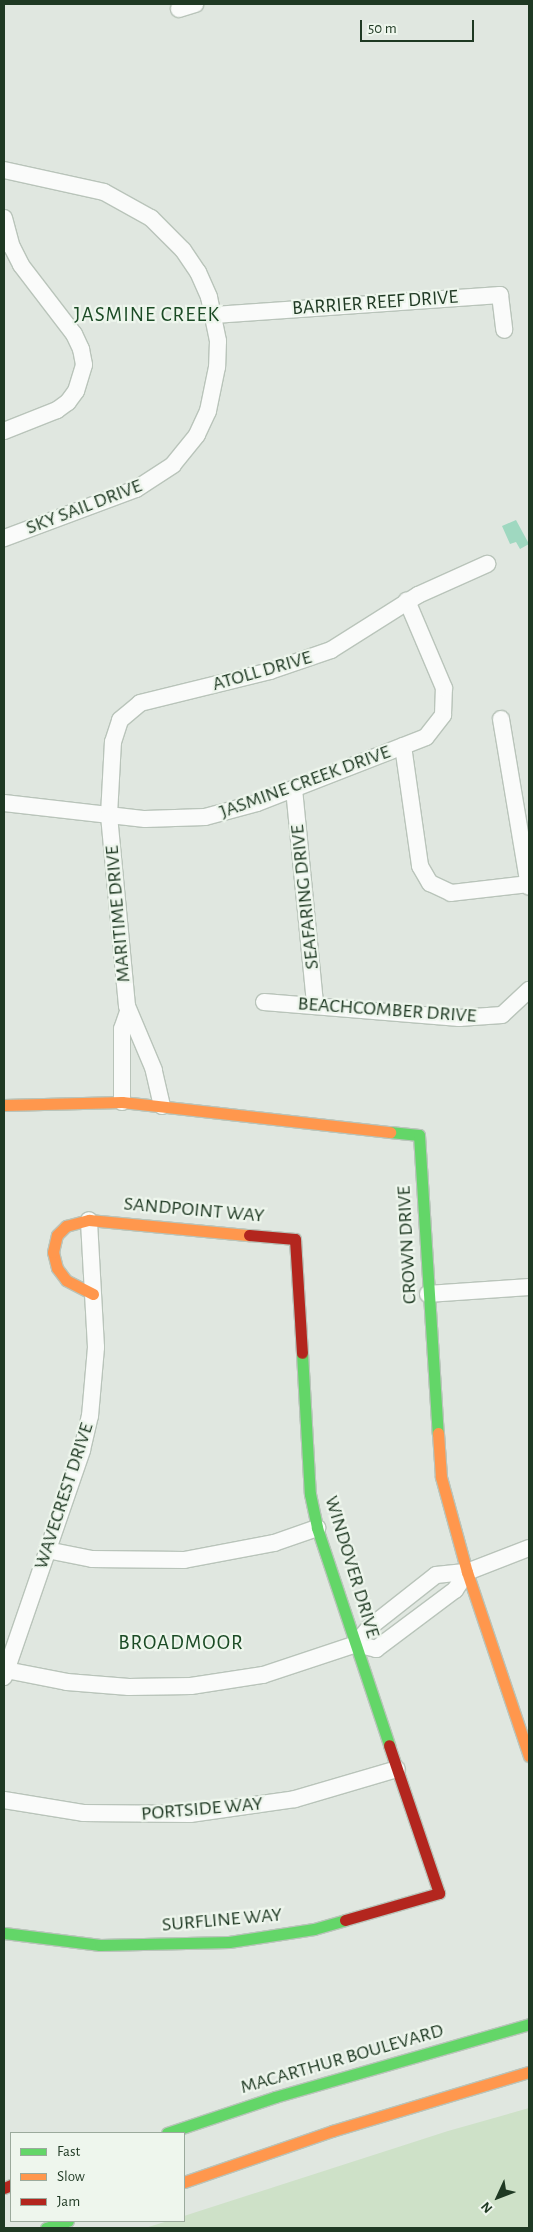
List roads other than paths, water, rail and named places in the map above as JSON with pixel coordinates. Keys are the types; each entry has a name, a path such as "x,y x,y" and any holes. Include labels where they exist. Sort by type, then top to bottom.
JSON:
{"street":[{"path":"178,9 195,4"},
{"name":"SKY SAIL DRIVE","path":"4,173 104,192 151,218 171,236 193,265 214,315 218,341 213,394 197,435 173,465 136,489 4,538"},
{"path":"4,218 12,247 21,265 74,334 81,349 84,365 76,391 68,402 57,410 4,431"},
{"name":"BARRIER REEF DRIVE","path":"214,315 500,295 504,330"},
{"name":"ATOLL DRIVE","path":"109,816 114,733 129,710 140,702 301,662 360,634 407,601 487,564"},
{"name":"JASMINE CREEK DRIVE","path":"4,803 109,816 178,820 204,817 231,812 426,737 436,728 446,702 444,688 407,601"},
{"path":"403,746 420,866 430,882 451,893 529,886 501,718"},
{"name":"SEAFARING DRIVE","path":"294,789 316,1005"},
{"name":"MARITIME DRIVE","path":"109,816 128,1012 154,1070 162,1106"},
{"name":"BEACHCOMBER DRIVE","path":"264,1002 459,1018 502,1015 529,990"},
{"name":"MARITIME DRIVE","path":"122,1102 124,1070 122,1029 128,1012"},
{"path":"124,1070 154,1070"},
{"name":"CROWN DRIVE","path":"4,1105 122,1102 419,1135 441,1477 467,1572 529,1753"},
{"path":"89,1220 66,1226 57,1234 53,1252 57,1268 66,1280 94,1294"},
{"name":"SANDPOINT WAY","path":"89,1220 295,1239"},
{"name":"WAVECREST DRIVE","path":"5,1673 90,1416 96,1347 89,1220"},
{"name":"WINDOVER DRIVE","path":"295,1239 310,1494 317,1528 439,1893"},
{"path":"428,1294 529,1287"},
{"path":"47,1550 92,1559 184,1560 274,1543 317,1528"},
{"path":"5,1673 98,1685 191,1686 263,1675 356,1644 370,1627 436,1575 467,1572 529,1548"},
{"path":"356,1644 376,1649 455,1590 467,1572"},
{"name":"PORTSIDE WAY","path":"4,1800 83,1812 190,1814 295,1799 397,1769"},
{"name":"SURFLINE WAY","path":"4,1933 100,1945 229,1942 314,1929 439,1893"},
{"name":"MACARTHUR BOULEVARD","path":"170,2132 275,2097 529,2024"},
{"path":"185,2182 332,2131 529,2072"},
{"path":"46,2228 65,2222"}],"district":[{"name":"JASMINE CREEK","path":"147,315"},
{"name":"BROADMOOR","path":"181,1643"}]}
